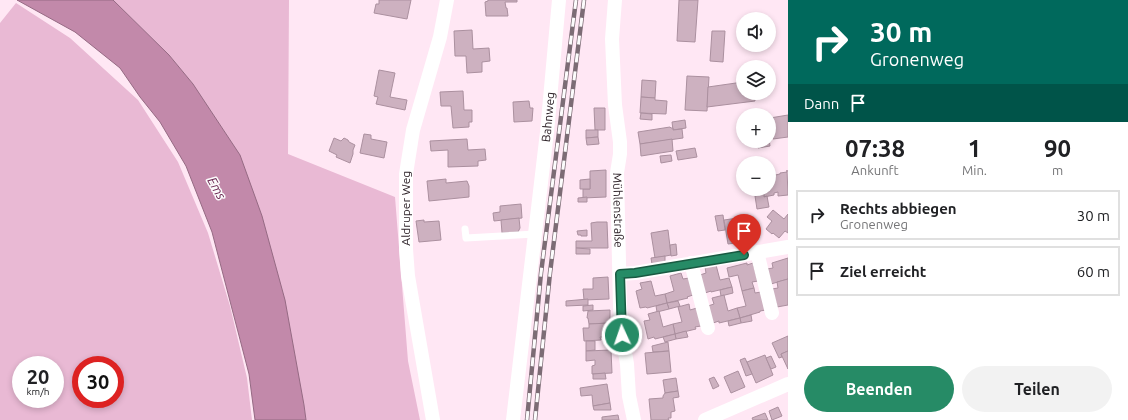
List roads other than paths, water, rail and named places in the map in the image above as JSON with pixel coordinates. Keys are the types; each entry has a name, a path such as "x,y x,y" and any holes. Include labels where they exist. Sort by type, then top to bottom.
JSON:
{"street":[{"name":"Aldruper Weg","path":"433,420 408,276 406,249 406,174 413,130 440,37 446,0"},
{"name":"Bahnweg","path":"513,420 547,132 559,0"},
{"name":"Mühlenstraße","path":"615,0 612,39 615,105 620,142 617,173 622,335 627,364 629,396 634,420"},
{"path":"620,274 635,273 788,247"},
{"path":"757,252 772,313"},
{"path":"691,263 708,328"},
{"path":"705,420 788,384"}],"lane":[{"path":"465,229 466,238 535,234"}],"water":[{"name":"Ems","path":"17,0 113,0 169,55 193,84 240,155 262,216 285,300 306,420 255,420 249,374 212,232 186,166 160,122 120,68 75,32"}],"railway":[{"path":"527,420 541,273 576,0"},
{"path":"535,420 550,273 584,0"}]}
